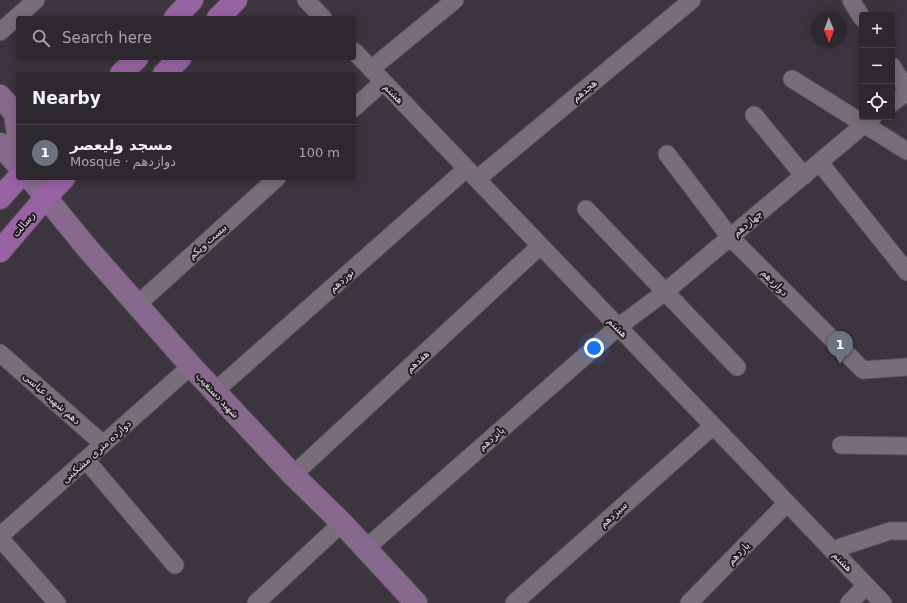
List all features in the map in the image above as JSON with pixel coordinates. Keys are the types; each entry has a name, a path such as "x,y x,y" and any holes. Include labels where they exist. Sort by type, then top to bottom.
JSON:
{"main road":[{"path":"177,16 192,0"},
{"path":"220,16 236,0"},
{"path":"123,72 135,60"},
{"path":"166,72 178,60"},
{"path":"0,96 15,113 16,120"},
{"path":"0,144 16,163"},
{"path":"0,198 16,180"},
{"name":"شهید دستغیب","path":"32,180 88,249 191,366 293,476 342,523 416,603"},
{"name":"رسالت","path":"0,251 62,180"}],"street":[{"path":"18,16 36,0"},
{"path":"306,0 321,16"},
{"path":"371,69 455,0"},
{"name":"هجدهم","path":"471,174 692,0"},
{"path":"851,0 859,13"},
{"path":"0,32 16,18"},
{"name":"هشتم","path":"356,53 883,603"},
{"path":"895,71 907,91 895,101"},
{"path":"792,79 868,121 907,151"},
{"path":"356,106 383,82"},
{"path":"754,116 804,176"},
{"name":"چهاردهم","path":"618,327 665,292 868,121"},
{"name":"دوازدهم","path":"667,154 730,237 863,370 907,367"},
{"path":"820,163 907,272"},
{"name":"نوزدهم","path":"215,391 471,174"},
{"name":"بیست ویکم","path":"138,304 275,180"},
{"path":"586,210 737,367"},
{"name":"هفدهم","path":"293,476 540,246"},
{"name":"پانزدهم","path":"365,549 618,327"},
{"name":"دهم شهید عباسی","path":"0,353 103,444"},
{"name":"دوازده متری مشکینی","path":"0,537 191,366"},
{"name":"سیزدهم","path":"514,603 713,426"},
{"path":"841,445 907,446"},
{"path":"86,460 175,565"},
{"name":"یازدهم","path":"689,603 787,503"},
{"path":"256,603 342,523"},
{"path":"832,550 890,532 907,531"},
{"path":"0,537 57,603"},
{"path":"849,603 866,586"}],"place":[{"name":"مسجد ولیعصر","path":"840,364"}]}
